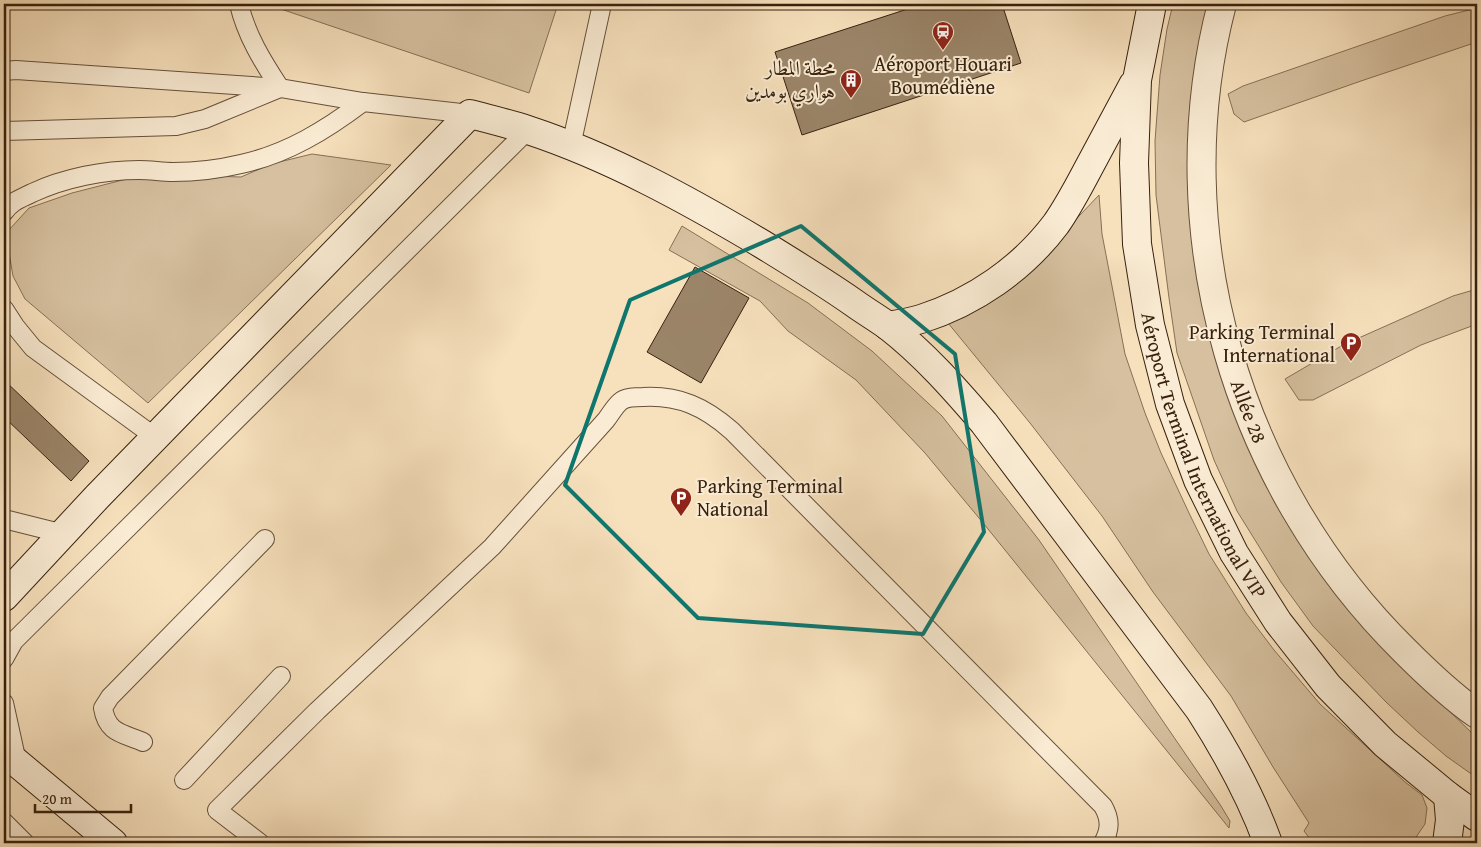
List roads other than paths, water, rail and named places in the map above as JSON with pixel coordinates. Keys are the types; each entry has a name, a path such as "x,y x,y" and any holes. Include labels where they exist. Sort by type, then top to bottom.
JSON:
{"street":[{"name":"Aéroport Terminal International VIP","path":"1152,4 1137,80 1134,163 1137,244 1148,316 1170,404 1198,480 1234,553 1273,614 1328,686 1385,744 1448,796 1477,817"},
{"name":"Allée 28","path":"1222,4 1209,70 1204,116 1203,209 1214,295 1223,336 1241,394 1266,456 1306,529 1328,562 1380,627 1426,671 1477,714"},
{"path":"888,326 921,319 952,307 982,292 1010,272 1034,250 1056,224 1074,196 1137,80"},
{"path":"4,597 97,497 470,114 528,130 572,146 635,176 734,228 787,259 888,326 956,391 984,423 1178,680 1218,739 1251,802 1268,843"},
{"path":"10,757 113,843"},
{"path":"1448,796 1450,820 1448,843"}],"lane":[{"path":"239,4 250,38 280,88"},
{"path":"572,146 602,4"},
{"path":"4,72 16,70 280,88 363,102 470,114"},
{"path":"4,131 176,126 205,119 280,88"},
{"path":"4,212 10,203 39,190 70,180 104,173 138,170 173,172 208,170 242,164 274,154 306,140 335,123 363,102"},
{"path":"4,659 14,641 528,130"},
{"path":"4,309 33,348 156,437"},
{"path":"260,843 217,810 316,711 492,547 606,420 621,400 652,396 684,401 698,407 732,431 1103,806 1108,815 1110,825 1103,843"},
{"path":"4,519 64,534"},
{"path":"142,742 111,728 105,719 103,708 110,697 265,539"},
{"path":"184,780 281,676"},
{"path":"4,703 10,757"},
{"path":"4,822 25,843"}],"place":[{"name":"Aéroport Houari Boumédiène","path":"943,51"},
{"name":"محطة المطار هواري بومدين","path":"851,99"},
{"name":"Parking Terminal International","path":"1351,362"},
{"name":"Parking Terminal National","path":"681,517"}]}
